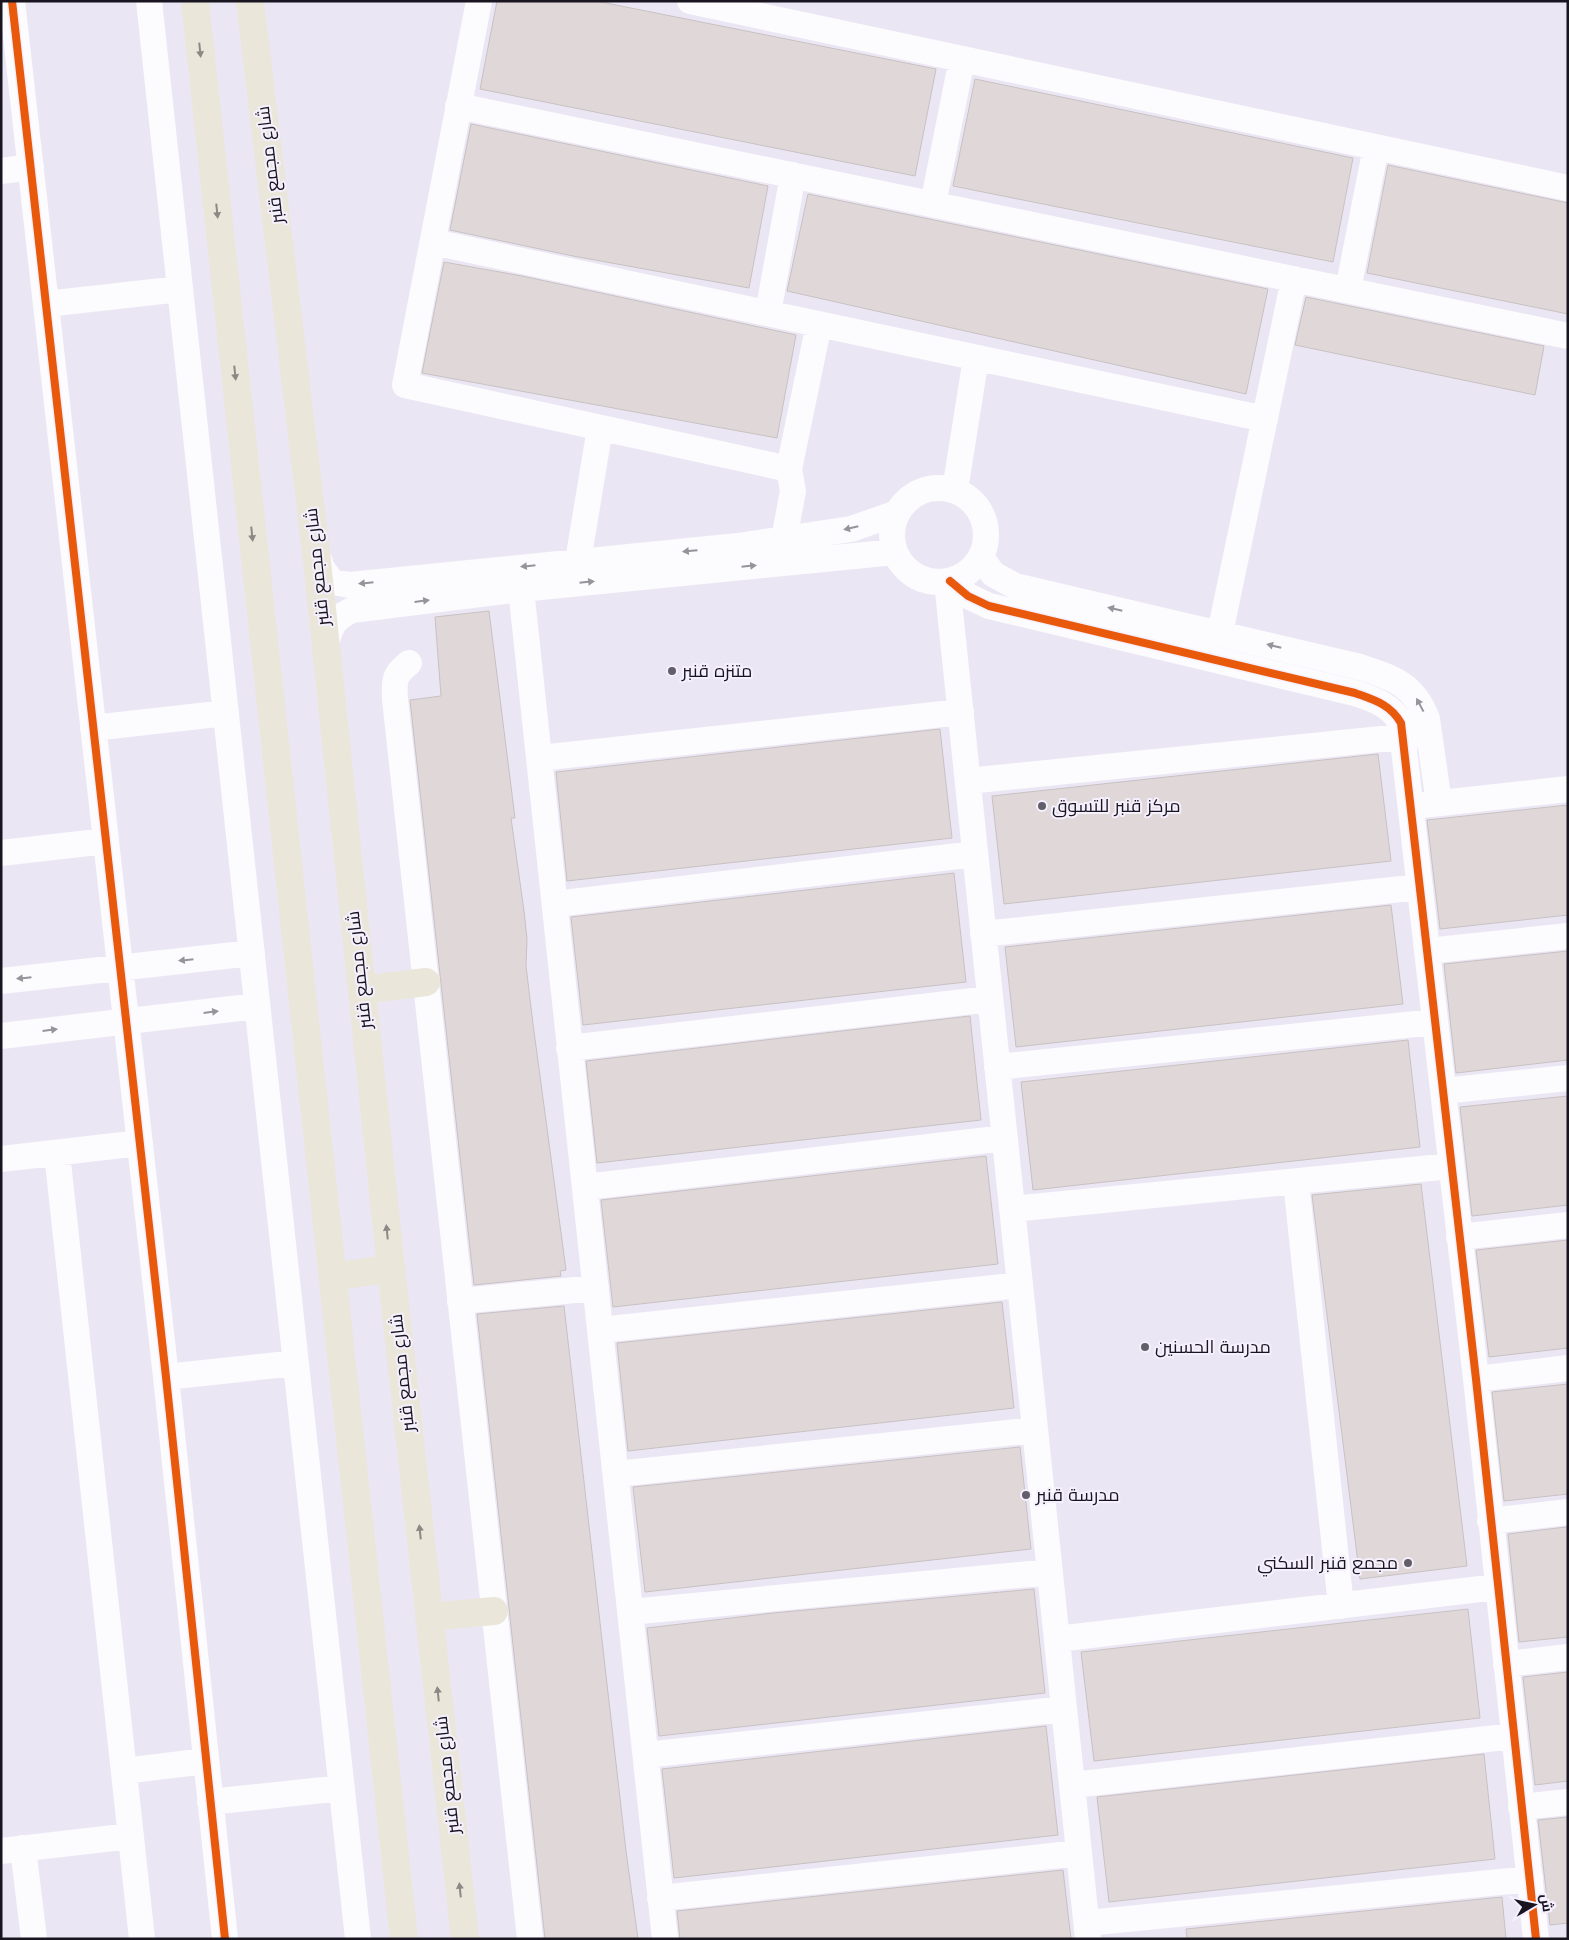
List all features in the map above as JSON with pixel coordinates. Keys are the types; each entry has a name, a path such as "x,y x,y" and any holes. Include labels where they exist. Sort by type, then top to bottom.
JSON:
{"main road":[{"path":"195,1 404,1939"},
{"name":"شارع مجمع قنبر","path":"250,1 316,552 391,1268 465,1939"},
{"path":"362,990 426,982"},
{"path":"333,1277 391,1268"},
{"path":"429,1617 494,1611"}],"street":[{"path":"12,1 8,30 31,167 166,1377 225,1939"},
{"path":"149,1 358,1939"},
{"path":"479,1 405,385 789,469"},
{"path":"690,1 1568,188"},
{"path":"933,204 962,59"},
{"path":"458,106 1568,336"},
{"path":"1348,290 1376,148"},
{"path":"1,170 31,167"},
{"path":"768,313 793,175"},
{"path":"433,242 1265,419"},
{"path":"1220,633 1294,279"},
{"path":"46,304 180,289"},
{"path":"784,539 793,491 789,469 819,324"},
{"path":"955,490 976,358"},
{"path":"578,561 600,428"},
{"path":"941,487 955,490 967,496 977,505 984,517 987,530 986,544 982,557 968,572 949,582 934,582 922,579 910,573 901,564 895,552 892,526 897,513 905,502 916,493 928,488 941,487"},
{"path":"325,646 330,629 338,617 352,610 522,589 658,564 738,546 851,529 897,513"},
{"path":"316,552 322,568 332,582 350,585 578,561 658,564 895,552"},
{"path":"982,557 994,574 1015,586 1360,667 1390,678 1405,686 1415,695 1422,706 1430,734 1439,804"},
{"path":"949,582 968,596 988,606 1355,693 1387,706 1400,723 1476,1379 1536,1939"},
{"path":"949,582 960,712 1088,1931 1530,1879"},
{"path":"522,589 569,1048 665,1939"},
{"path":"409,663 397,673 394,683 395,699 530,1939"},
{"path":"1355,693 1360,667"},
{"path":"540,758 960,712"},
{"path":"94,728 226,713"},
{"path":"968,781 1430,734"},
{"path":"1411,806 1568,789"},
{"path":"1,853 106,841"},
{"path":"555,904 975,854"},
{"path":"983,934 1420,887"},
{"path":"1427,951 1568,936"},
{"path":"1,981 252,953"},
{"path":"569,1048 990,999"},
{"path":"1,1036 257,1006"},
{"path":"997,1067 1435,1022"},
{"path":"1443,1091 1568,1078"},
{"path":"585,1187 1005,1138"},
{"path":"1,1159 140,1143"},
{"path":"58,1153 142,1939"},
{"path":"1012,1209 1451,1166"},
{"path":"1296,1182 1341,1606"},
{"path":"1459,1237 1568,1225"},
{"path":"600,1330 1020,1285"},
{"path":"460,1301 596,1288"},
{"path":"166,1377 296,1363"},
{"path":"1476,1379 1568,1368"},
{"path":"616,1474 1035,1430"},
{"path":"1490,1521 1568,1512"},
{"path":"630,1612 1050,1572"},
{"path":"1057,1639 1497,1587"},
{"path":"1506,1664 1568,1657"},
{"path":"646,1755 1064,1709"},
{"path":"1072,1785 1514,1736"},
{"path":"124,1771 206,1761"},
{"path":"210,1802 342,1788"},
{"path":"1522,1807 1568,1802"},
{"path":"34,1939 12,1850 131,1836"},
{"path":"660,1898 1079,1853"}],"building":[{"path":"497,1 596,1 936,69 915,176 480,89"},
{"path":"975,79 1353,158 1333,262 953,186"},
{"path":"471,124 768,186 749,288 573,256 450,230"},
{"path":"1388,165 1568,203 1568,314 1367,273"},
{"path":"808,194 1268,289 1246,394 787,291"},
{"path":"444,262 522,276 796,335 777,438 422,373"},
{"path":"1306,297 1544,346 1535,395 1295,345"},
{"path":"489,611 515,818 511,818 527,939 526,966 566,1270 560,1271 561,1276 474,1285 410,700 441,696 435,617"},
{"path":"940,729 952,838 567,881 556,772"},
{"path":"1378,754 1391,861 1004,904 992,796"},
{"path":"1568,805 1568,915 1440,929 1427,820"},
{"path":"954,873 966,982 583,1025 571,917"},
{"path":"1391,905 1403,1004 1016,1047 1005,947"},
{"path":"1568,951 1568,1060 1456,1073 1444,964"},
{"path":"970,1016 981,1120 597,1163 586,1061"},
{"path":"1408,1040 1420,1147 1033,1190 1021,1082"},
{"path":"1568,1096 1568,1205 1472,1216 1460,1107"},
{"path":"986,1156 998,1264 613,1307 601,1200"},
{"path":"1421,1184 1467,1566 1360,1579 1312,1195"},
{"path":"1568,1240 1568,1348 1489,1357 1476,1250"},
{"path":"1002,1302 1014,1408 628,1451 617,1343"},
{"path":"564,1306 626,1851 638,1939 545,1939 477,1314"},
{"path":"1568,1384 1568,1494 1504,1501 1492,1392"},
{"path":"1020,1447 1031,1549 645,1592 633,1487"},
{"path":"1568,1527 1568,1637 1519,1642 1508,1534"},
{"path":"1034,1589 1045,1693 659,1736 647,1628 773,1613"},
{"path":"1468,1609 1480,1718 1094,1761 1081,1652"},
{"path":"1568,1672 1568,1781 1535,1785 1523,1677"},
{"path":"1046,1726 1058,1835 674,1878 662,1769"},
{"path":"1484,1754 1495,1859 1109,1902 1097,1797"},
{"path":"1568,1817 1568,1923 1550,1925 1538,1820"},
{"path":"1063,1870 1071,1939 680,1939 677,1911"},
{"path":"1502,1897 1506,1939 1187,1939 1186,1929"}],"cycle path":[{"path":"12,1 166,1377 225,1939"},
{"path":"950,581 968,596 989,606 1355,693 1387,707 1401,723 1476,1379 1536,1939"}],"place":[{"name":"متنزه قنبر","path":"672,671"},
{"name":"مركز قنبر للتسوق","path":"1042,806"},
{"name":"مدرسة الحسنين","path":"1145,1347"},
{"name":"مدرسة قنبر","path":"1026,1495"},
{"name":"مجمع قنبر السكني","path":"1408,1563"}]}
